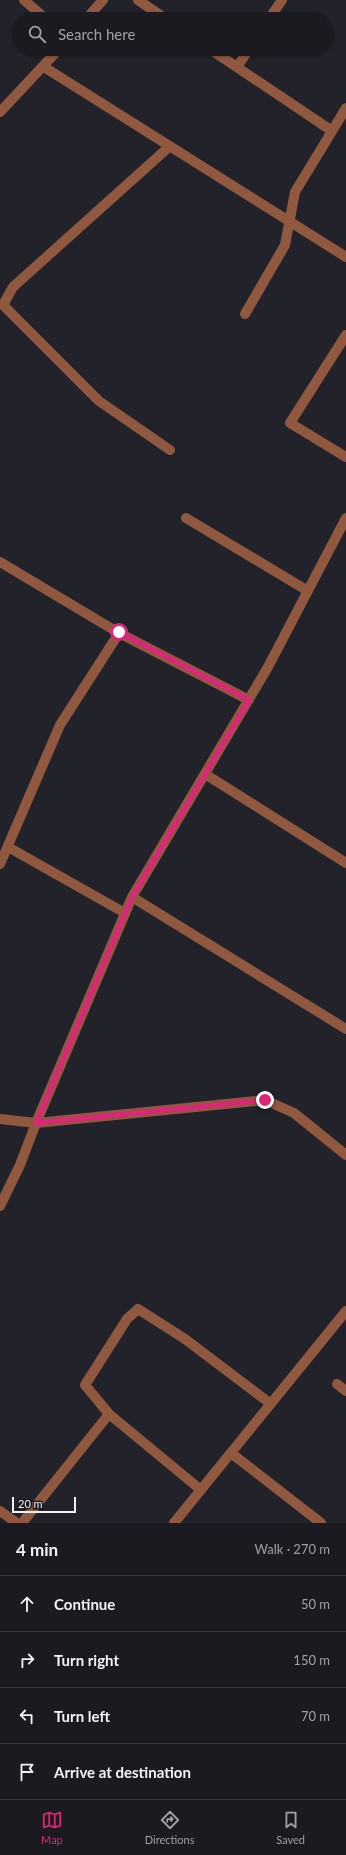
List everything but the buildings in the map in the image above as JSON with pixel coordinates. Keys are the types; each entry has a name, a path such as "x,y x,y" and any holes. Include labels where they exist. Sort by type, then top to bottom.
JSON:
{"street":[{"path":"24,0 38,12"},
{"path":"92,12 103,0"},
{"path":"138,0 156,12"},
{"path":"274,12 282,0"},
{"path":"0,112 44,67 52,56"},
{"path":"220,56 332,130"},
{"path":"237,67 245,56"},
{"path":"44,67 346,257"},
{"path":"245,314 286,245 289,220 295,192 346,108"},
{"path":"170,146 13,287 3,305 99,401 170,450"},
{"path":"346,335 290,423 346,457"},
{"path":"186,518 308,591"},
{"path":"0,1206 20,1166 36,1123 132,897 249,700 346,518"},
{"path":"0,562 119,632 249,700"},
{"path":"0,864 60,725 119,632"},
{"path":"205,774 346,863"},
{"path":"8,847 125,913"},
{"path":"132,897 346,1029"},
{"path":"0,1119 36,1123 265,1100 294,1113 346,1155"},
{"path":"201,1490 109,1414 86,1385 127,1319 138,1309 184,1339 271,1404"},
{"path":"174,1523 346,1311"},
{"path":"337,1384 346,1391"},
{"path":"22,1523 109,1414"},
{"path":"231,1453 320,1523"},
{"path":"0,1511 17,1523"}],"route":[{"path":"119,632 249,700 132,897 36,1123 89,1119 265,1100"}]}
